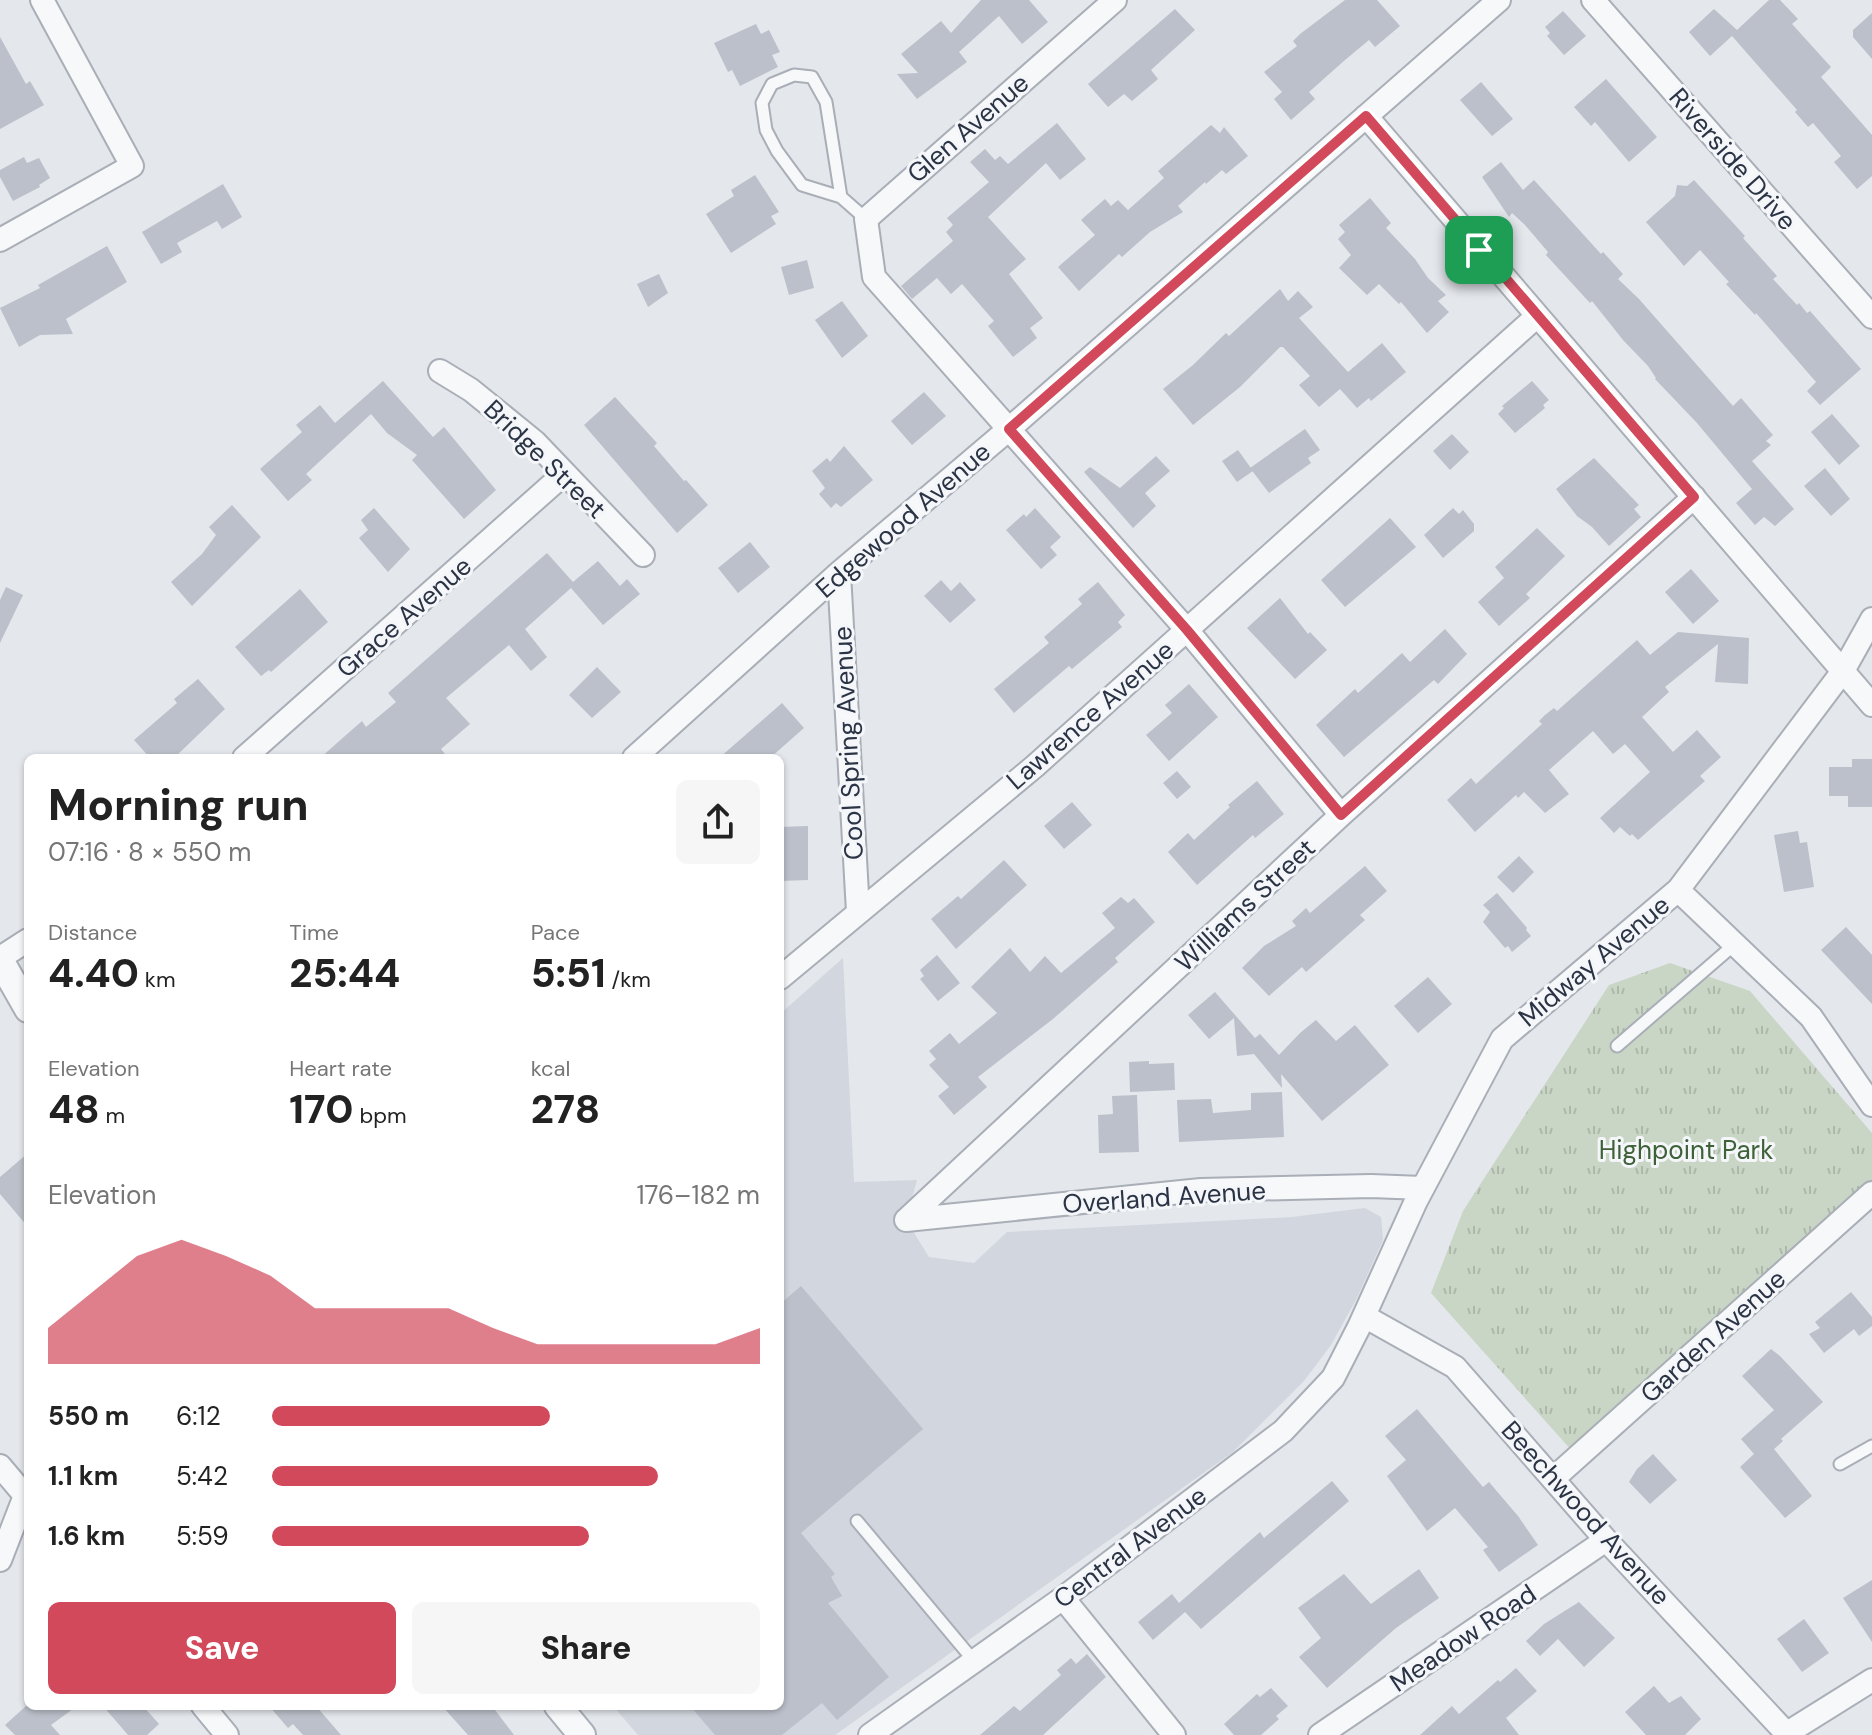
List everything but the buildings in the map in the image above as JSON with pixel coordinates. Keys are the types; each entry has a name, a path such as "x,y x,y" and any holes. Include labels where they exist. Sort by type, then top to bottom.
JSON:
{"street":[{"path":"0,240 132,166 42,0"},
{"name":"Glen Avenue","path":"866,219 1115,0"},
{"name":"Edgewood Avenue","path":"638,754 839,573 1009,429 1499,0"},
{"name":"Riverside Drive","path":"1593,0 1872,317"},
{"path":"1366,116 1872,705"},
{"path":"866,219 874,277 1187,630 1341,815"},
{"name":"Lawrence Avenue","path":"784,975 1035,766 1536,317"},
{"name":"Bridge Street","path":"440,371 471,390 535,442 643,555"},
{"name":"Grace Avenue","path":"249,754 564,474"},
{"name":"Williams Street","path":"906,1220 1341,815 1694,497"},
{"name":"Cool Spring Avenue","path":"839,573 858,912"},
{"name":"Midway Avenue","path":"1361,1322 1422,1188 1502,1039 1678,890 1843,671 1872,619"},
{"path":"1678,890 1811,1017 1872,1105"},
{"path":"24,943 0,959 24,1002"},
{"name":"Overland Avenue","path":"906,1220 1201,1190 1371,1186 1422,1188"},
{"name":"Garden Avenue","path":"1554,1478 1872,1193"},
{"name":"Beechwood Avenue","path":"1361,1322 1455,1367 1606,1540 1786,1734"},
{"name":"Central Avenue","path":"870,1735 1063,1598 1283,1431 1333,1378 1361,1322"},
{"path":"0,1466 24,1492"},
{"path":"0,1560 24,1502"},
{"name":"Meadow Road","path":"1320,1735 1606,1540"},
{"path":"1063,1598 1174,1735"},
{"path":"1786,1734 1872,1680"},
{"path":"206,1710 227,1735"},
{"path":"561,1710 582,1735"}],"lane":[{"path":"841,197 826,102 812,77 794,75 772,84 762,103 766,130 777,151 802,185 841,197 866,219"},
{"path":"1617,1046 1735,944"},
{"path":"1840,1464 1872,1446"},
{"path":"857,1521 974,1661"}],"shaded area":[{"path":"843,958 854,1182 917,1180 906,1220 929,1257 974,1263 1007,1232 1292,1217 1365,1208 1381,1217 1383,1240 1357,1298 1331,1345 1304,1381 1233,1452 835,1735 638,1735 616,1710 784,1710 784,1010"}],"green space":[{"name":"Highpoint Park","path":"1670,963 1750,991 1872,1133 1872,1190 1573,1452 1431,1293 1463,1211 1609,985"}],"route":[{"path":"1366,116 1479,250 1694,497 1341,815 1187,630 1009,429 1366,116"}]}
